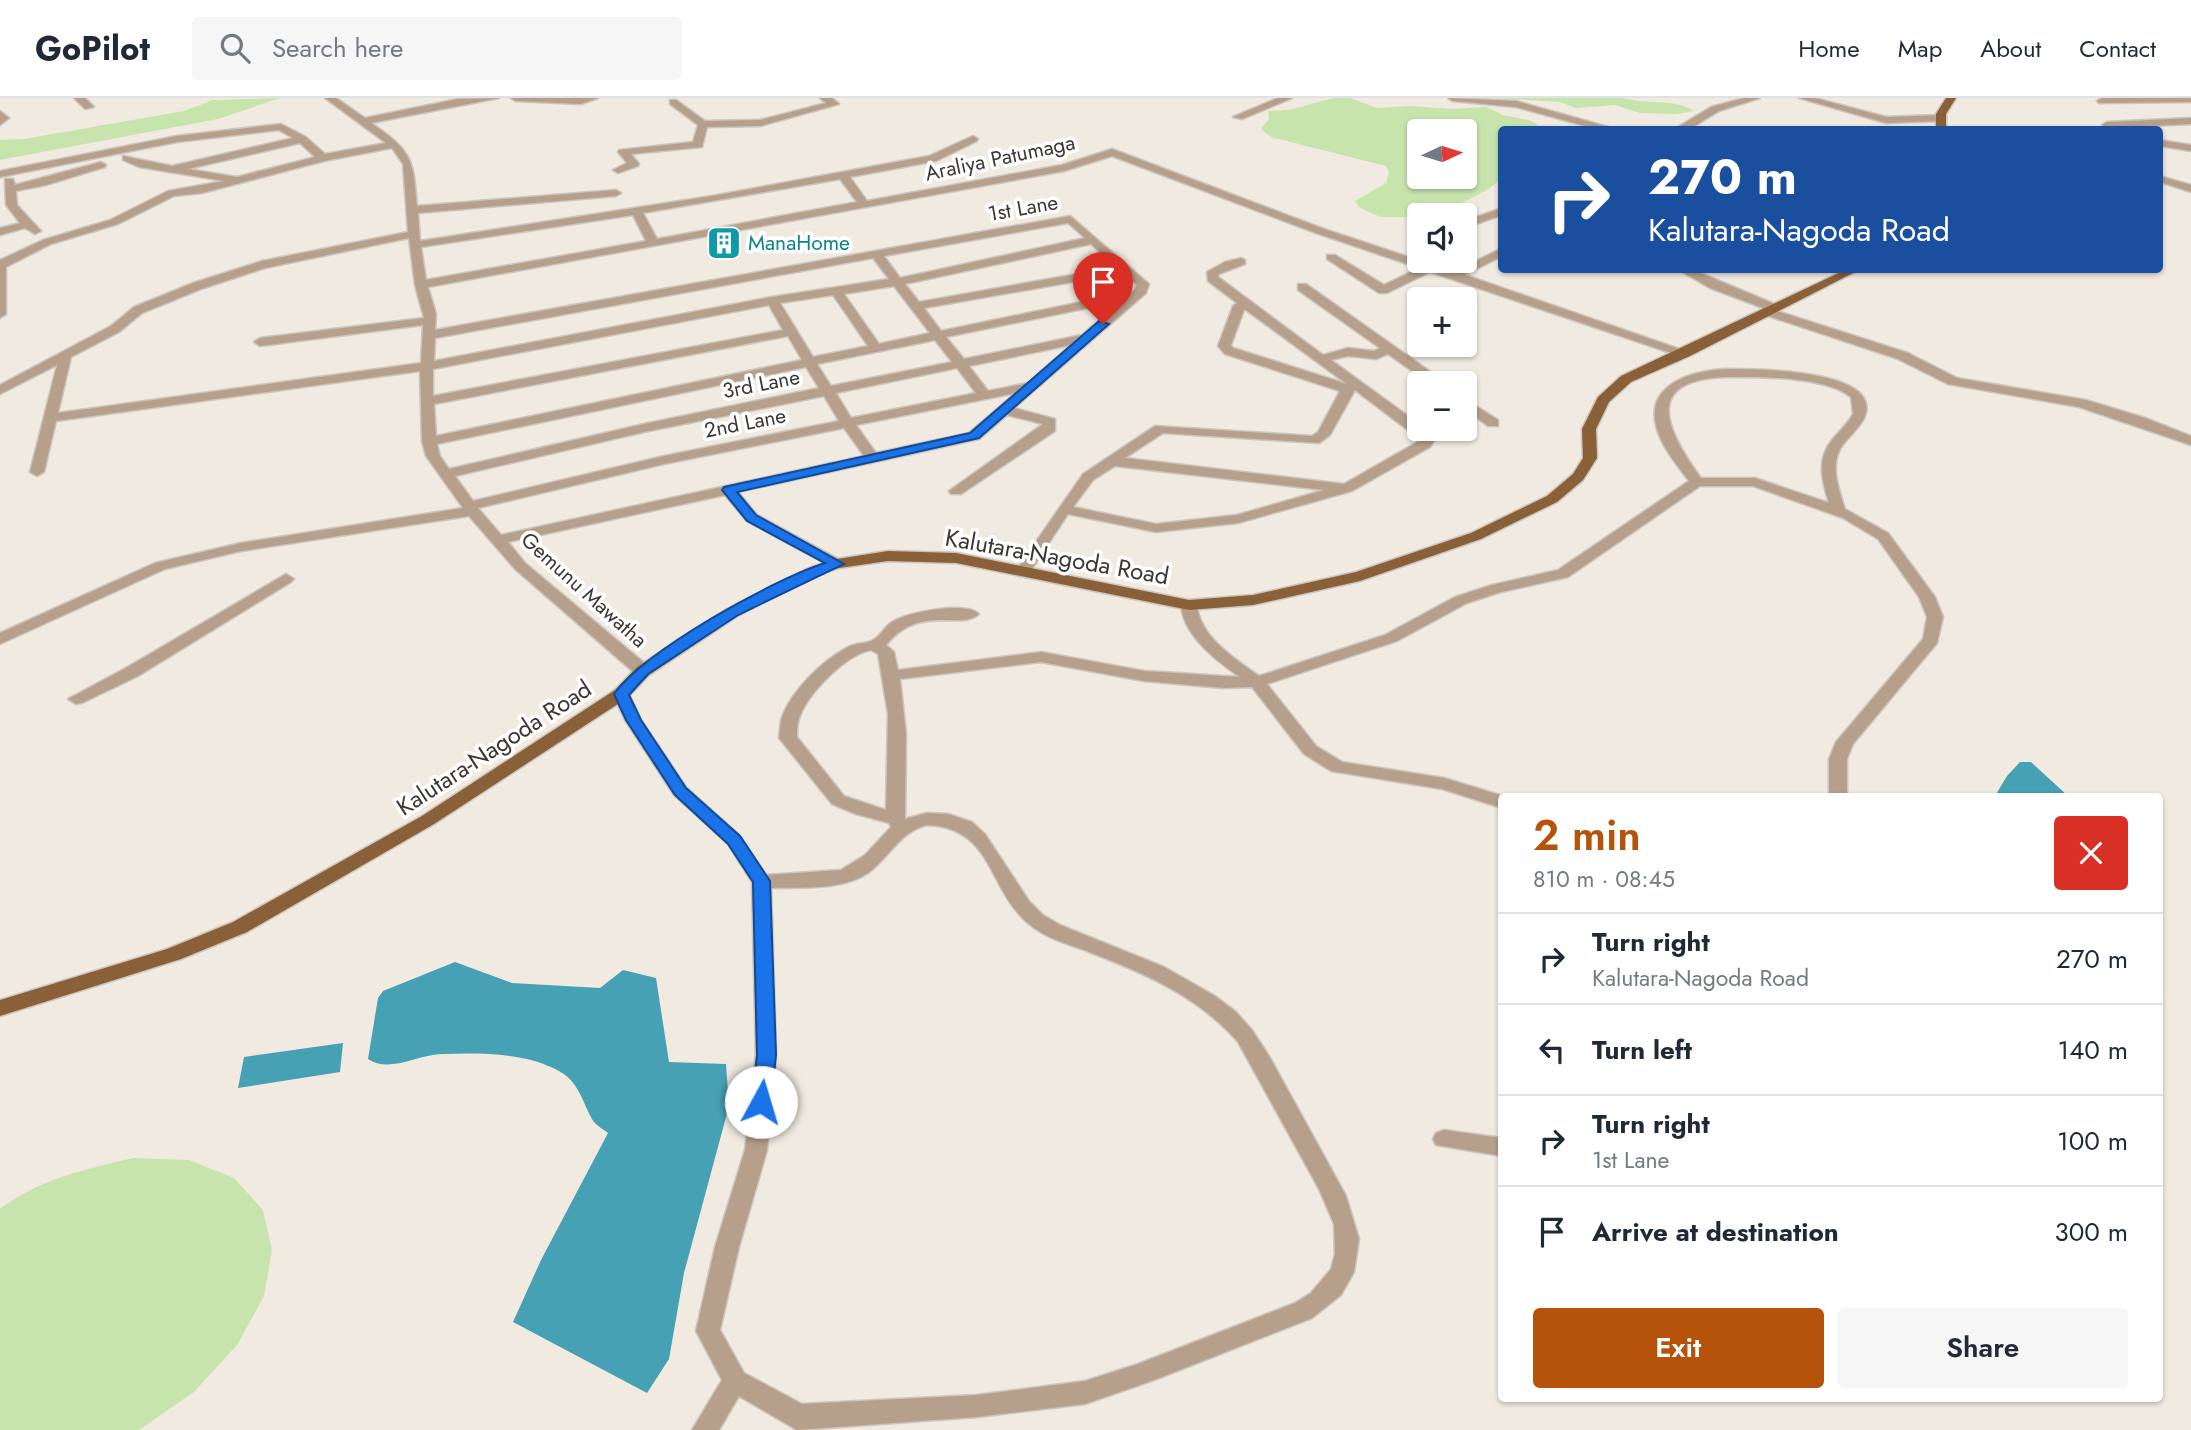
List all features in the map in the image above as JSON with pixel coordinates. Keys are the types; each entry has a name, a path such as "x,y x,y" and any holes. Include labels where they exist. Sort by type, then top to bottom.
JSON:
{"main road":[{"path":"1941,126 1941,118 1951,98"},
{"name":"Kalutara-Nagoda Road","path":"0,1008 174,954 240,927 428,820 621,694 643,671 733,612 814,571 837,564 888,556 956,558 1189,605 1253,600 1360,576 1476,536 1552,499 1578,477 1590,458 1589,429 1611,390 1643,370 1685,353 1847,273"}],"street":[{"path":"79,98 89,107"},
{"name":"Gemunu Mawatha","path":"330,98 395,144 408,164 421,285 430,314 427,401 429,441 433,456 444,474 520,566 643,671"},
{"path":"364,121 458,102 494,98"},
{"path":"516,98 581,101 593,98"},
{"path":"673,102 703,124 760,123 834,104 825,98"},
{"path":"1238,117 1287,98"},
{"path":"1453,98 1516,104 1599,126"},
{"path":"1687,126 1715,109 1755,98"},
{"path":"1804,98 1870,112 1908,125 1941,118"},
{"path":"2101,99 2191,99"},
{"path":"2101,99 2129,122"},
{"path":"0,114 4,118 0,122"},
{"path":"2108,126 2129,122 2191,121"},
{"path":"618,170 634,164 623,152 698,145 703,124"},
{"path":"47,242 27,224 12,205 4,173 124,154 235,131 281,127 302,139 323,158"},
{"path":"173,169 302,139"},
{"path":"0,390 115,329 138,310 197,286 262,265 415,240 636,211 843,175 932,159 973,139"},
{"path":"2163,143 2191,148"},
{"path":"15,308 0,314 0,265 47,242 114,222 172,194 202,190 323,158 395,144"},
{"name":"Araliya Patumaga","path":"421,285 1064,168 1112,152 1320,231 1405,260"},
{"path":"124,154 139,164 241,180"},
{"path":"10,189 41,183 124,154"},
{"path":"843,175 865,205"},
{"path":"2163,180 2191,189"},
{"path":"412,210 616,193"},
{"path":"636,211 653,243"},
{"path":"1477,220 1498,213"},
{"name":"1st Lane","path":"260,342 429,328 1070,219 1143,284 1137,294"},
{"path":"0,232 27,224"},
{"path":"48,418 427,366 772,301 896,282 1093,240"},
{"path":"1455,276 1498,253"},
{"path":"876,254 985,396"},
{"path":"1331,257 1383,290 1419,273"},
{"path":"1064,509 1144,527 1185,526 1270,512 1347,488 1425,444 1428,439 1352,386 1321,359 1212,278 1213,272 1229,264 1241,262"},
{"path":"914,306 1126,269"},
{"name":"Araliya Patumaga","path":"1445,273 1685,353"},
{"path":"1692,273 1770,309 1903,356 1953,380 2081,403 2140,421 2191,441"},
{"path":"1302,287 1420,371"},
{"path":"837,292 876,348"},
{"path":"429,441 1137,294"},
{"path":"497,540 974,436 1137,294"},
{"path":"772,301 848,424 873,458"},
{"path":"1247,305 1238,307 1224,346 1229,351 1352,386"},
{"path":"427,401 790,332"},
{"name":"3rd Lane","path":"444,474 644,428 1087,339"},
{"path":"1321,359 1348,352 1377,355 1389,349"},
{"path":"37,472 65,357"},
{"path":"1697,482 1665,436 1661,405 1665,394 1695,377 1714,373 1750,373 1836,383 1851,388 1857,395 1859,406 1856,425 1829,456 1828,472 1838,511"},
{"name":"2nd Lane","path":"0,639 160,566 240,547 471,508 664,460 1030,386"},
{"path":"1023,572 1088,477 1160,429 1314,440 1323,435 1352,386"},
{"path":"956,491 1051,428 1050,422 1005,410"},
{"path":"1477,412 1493,423"},
{"path":"1112,461 1290,479 1347,488"},
{"path":"893,675 936,672 1041,657 1144,676 1223,683 1256,682 1391,638 1461,600 1497,588 1563,574 1697,482 1755,482 1838,511 1883,536 1927,597 1935,617 1931,640 1845,742 1838,759 1838,793"},
{"path":"729,490 751,518 837,564"},
{"path":"76,699 132,672 286,579"},
{"path":"1189,605 1189,620 1223,658 1256,682 1310,750 1337,767 1444,784 1498,801"},
{"path":"877,646 888,629 905,619 935,614 971,614"},
{"path":"621,694 633,720 680,791 734,840 761,881 766,1055 756,1150 727,1247 708,1331 735,1381 807,1423 901,1409 978,1408 1091,1391 1301,1313 1334,1288 1347,1254 1344,1213 1244,1036 1220,1008 1181,985 1079,938 1049,929 1023,909 977,834 952,821 898,822 838,800 788,738 790,719 802,697 847,653 866,646 877,646 887,652 893,675 900,734 898,822 860,869 845,876 761,881"},
{"path":"1444,1139 1498,1146"},
{"path":"705,1430 735,1381"}],"green space":[{"path":"280,98 218,119 0,160 0,140 24,139 184,111 213,100"},
{"path":"1334,98 1350,98 1377,108 1486,107 1503,115 1532,121 1539,126 1498,126 1498,182 1488,189 1460,203 1407,203 1407,216 1384,217 1359,207 1355,201 1386,183 1389,173 1386,166 1271,137 1261,129 1269,119 1268,111 1288,110"},
{"path":"1495,98 1624,98 1678,104 1694,111 1676,114 1640,113 1615,105 1576,108 1560,102"},
{"path":"133,1158 189,1160 234,1178 263,1210 272,1250 264,1296 237,1345 194,1392 139,1430 0,1430 0,1209 47,1183"}],"water":[{"path":"2020,762 2031,762 2065,793 1997,793"},
{"path":"455,962 512,983 600,988 623,970 656,978 669,1062 726,1064 729,1106 684,1273 669,1359 647,1393 513,1322 541,1260 608,1133 593,1121 579,1092 566,1075 532,1060 502,1055 442,1054 385,1065 368,1059 378,998 383,991"},
{"path":"343,1043 340,1072 238,1088 244,1057"}],"place":[{"name":"ManaHome","path":"724,243"}],"route":[{"path":"761,1102 766,1055 761,881 734,840 680,791 633,720 621,694 643,671 733,612 814,571 837,564 751,518 729,490 974,436 1103,324"}]}
